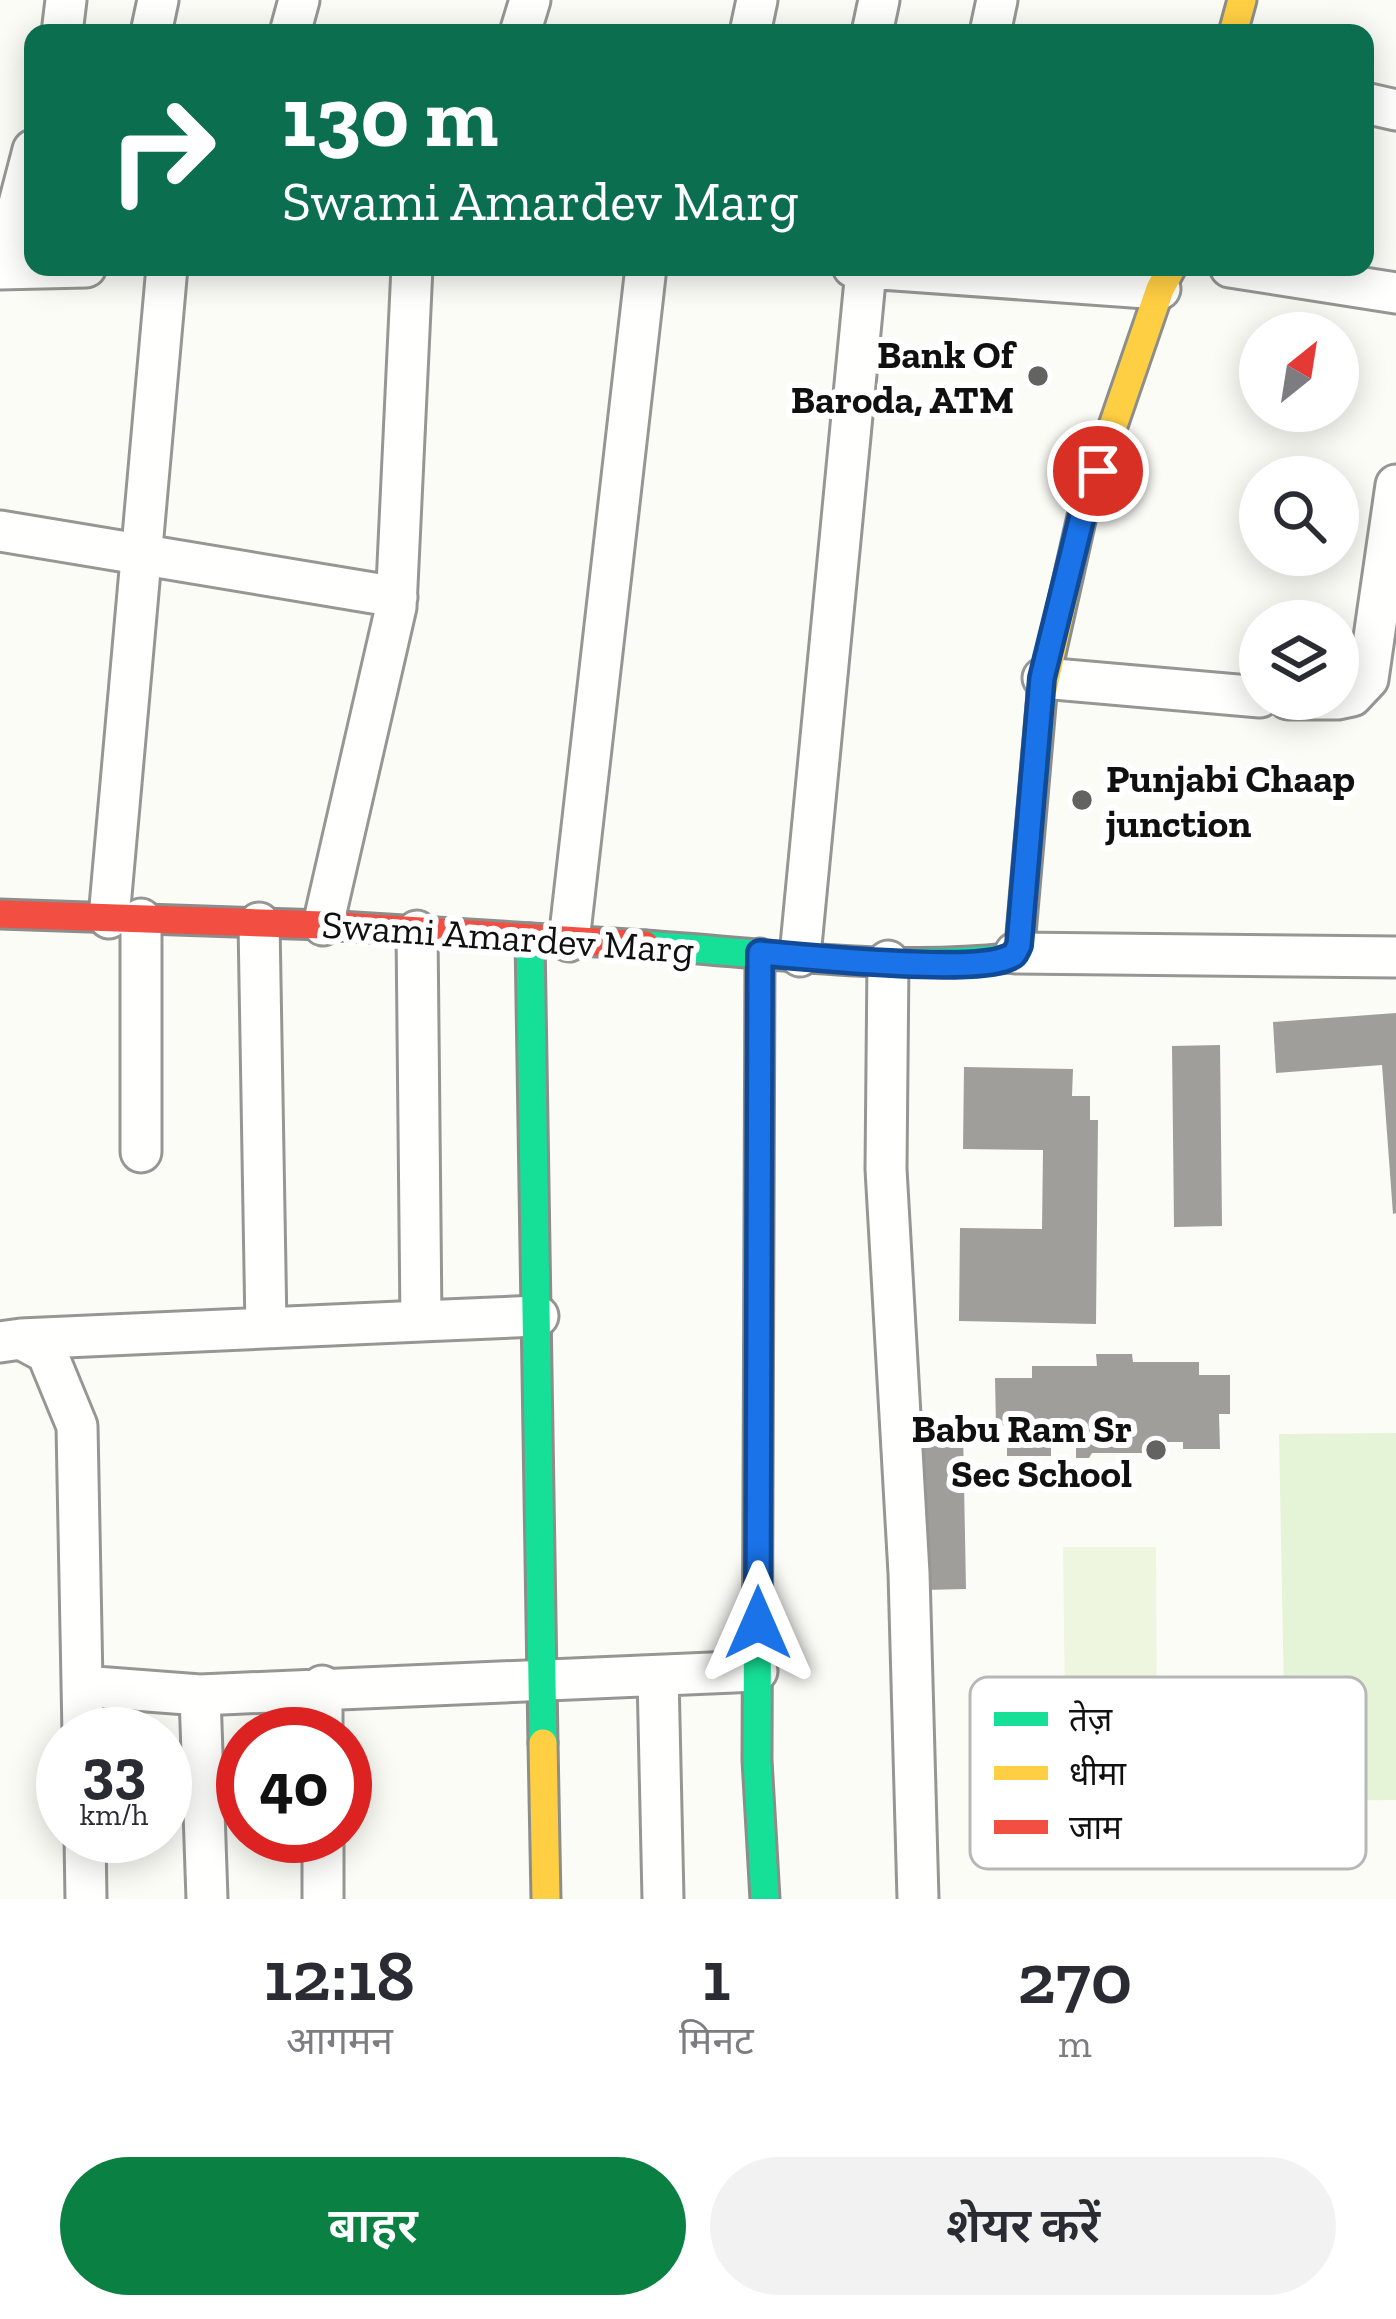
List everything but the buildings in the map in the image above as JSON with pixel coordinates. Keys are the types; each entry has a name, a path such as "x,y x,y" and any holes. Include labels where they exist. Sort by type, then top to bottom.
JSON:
{"street":[{"path":"1,269 24,183"},
{"path":"141,1152 125,918 139,557 165,276"},
{"path":"323,925 397,597 412,276"},
{"path":"547,1899 538,1316 550,940 645,276"},
{"path":"800,956 859,276"},
{"path":"1017,949 1042,678 1082,516 1166,278 1099,276"},
{"path":"1290,276 1396,292"},
{"path":"1359,689 1368,679 1396,484"},
{"path":"0,531 397,597"},
{"path":"1042,678 1239,695"},
{"name":"Swami Amardev Marg","path":"0,914 323,925 888,961 1000,961 1017,949 1396,957"},
{"path":"259,923 266,1328"},
{"path":"417,931 422,1321"},
{"path":"760,953 757,1671 765,1899"},
{"path":"888,961 886,1169 907,1526 918,1899"},
{"path":"11,1341 538,1316"},
{"path":"11,1341 47,1353 77,1426 82,1707"},
{"path":"82,1686 200,1694 757,1671"},
{"path":"658,1676 663,1899"},
{"path":"322,1686 322,1707"},
{"path":"200,1694 207,1899"},
{"path":"85,1863 86,1899"},
{"path":"323,1863 323,1899"}],"green space":[{"path":"1396,1433 1396,1800 1366,1800 1366,1677 1284,1677 1279,1434"},
{"path":"1063,1547 1156,1547 1157,1677 1065,1677"}],"traffic: fast":[{"path":"645,945 873,962 1009,958 1020,945 1042,694"},
{"path":"530,938 543,1743"},
{"path":"760,953 757,1760 765,1899"}],"traffic: slow":[{"path":"1235,24 1242,0"},
{"path":"1042,694 1082,516 1167,276"},
{"path":"543,1743 546,1899"}],"traffic: jam":[{"path":"0,914 323,925 645,945"}],"place":[{"name":"Bank Of Baroda, ATM","path":"1038,376"},
{"name":"Punjabi Chaap junction","path":"1082,800"},
{"name":"Babu Ram Sr Sec School","path":"1156,1450"}],"route":[{"path":"758,1623 760,953 962,963 1000,961 1015,953 1042,678 1082,516 1098,471"}]}
